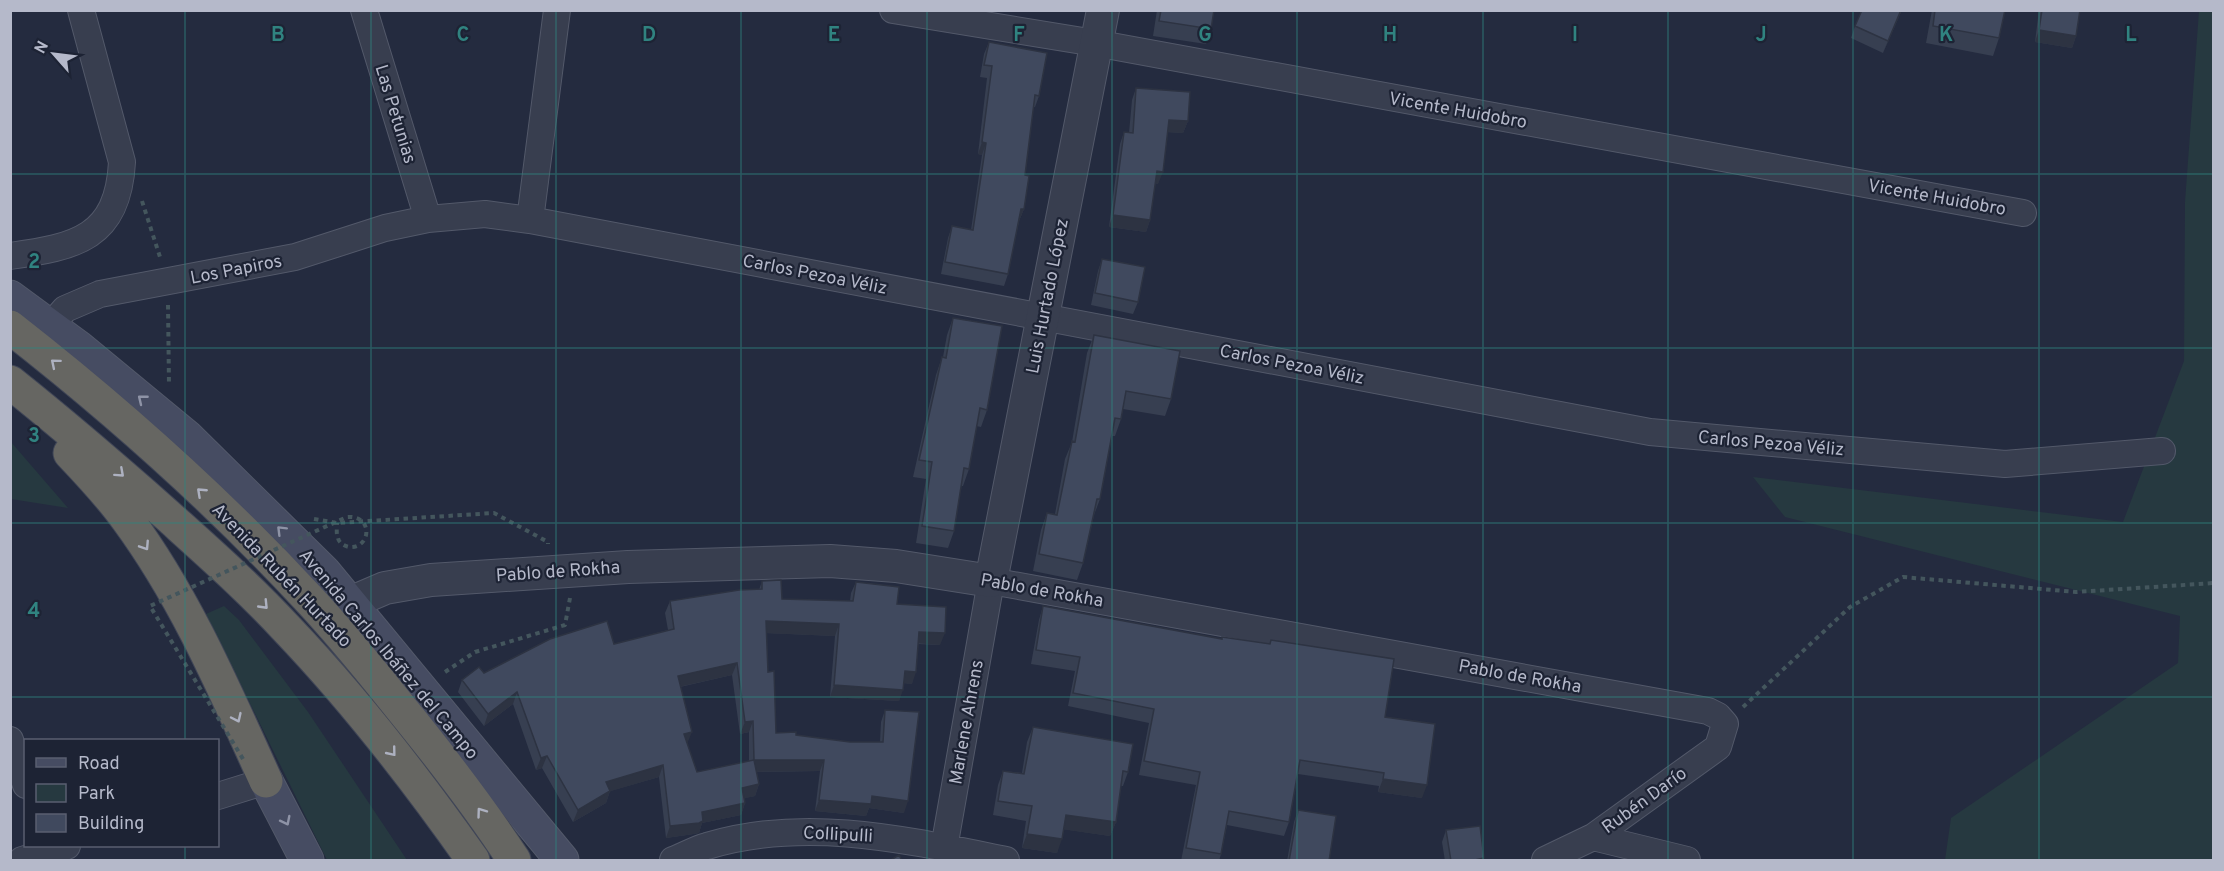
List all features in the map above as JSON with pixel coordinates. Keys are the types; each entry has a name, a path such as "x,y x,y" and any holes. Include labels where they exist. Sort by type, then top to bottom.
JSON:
{"highway":[{"name":"Avenida Rubén Hurtado","path":"10,327 90,392 162,456 238,526 306,595 383,684 438,753 514,861"},
{"name":"Avenida Rubén Hurtado","path":"10,382 98,453 214,557 285,626 405,768 473,861"},
{"path":"10,391 104,490 148,550 177,596 208,655 254,770"}],"main road":[{"name":"Avenida Carlos Ibáñez del Campo","path":"10,297 78,347 187,437 324,572 562,861"},
{"path":"254,770 307,861"}],"street":[{"path":"10,256 80,241 98,228 113,207 121,186 122,162 81,10"},
{"name":"Las Petunias","path":"364,10 428,219"},
{"path":"530,220 557,10"},
{"name":"Vicente Huidobro","path":"893,10 1095,43 2023,213"},
{"name":"Luis Hurtado López","path":"991,581 1103,10"},
{"name":"Carlos Pezoa Véliz","path":"428,219 485,214 530,220 1650,432 2005,464 2162,452"},
{"name":"Los Papiros","path":"50,326 65,309 100,294 295,257 385,228 428,219"},
{"name":"Pablo de Rokha","path":"350,603 385,588 420,582 544,572 830,561 896,566 991,581 1708,711 1718,716 1725,724"},
{"name":"Marlene Ahrens","path":"947,854 991,581"},
{"name":"Rubén Darío","path":"1545,861 1593,837 1718,747 1725,724"},
{"path":"10,740 24,779"},
{"path":"219,795 254,770"},
{"name":"Collipulli","path":"673,861 705,846 742,837 779,832 817,831 849,832 947,854 1006,861"},
{"path":"1593,837 1687,861"},
{"path":"22,861 53,851"}],"path":[{"path":"254,770 150,606 347,517 361,520 366,526 367,533 358,546 351,547 343,545 338,539 337,523 494,513 548,542 544,572"},
{"path":"444,674 475,652 565,625 576,570"},
{"path":"1725,724 1850,607 1903,577 2076,592 2214,583"}],"green space":[{"path":"2199,11 2213,11 2213,860 1945,860 1951,818 2178,663 2180,616 1785,517 1753,477 2123,522 2184,361 2185,202"},
{"path":"11,442 68,508 11,499"},
{"path":"224,606 239,620 308,712 407,860 327,860 206,614"}],"building":[{"path":"1161,10 1214,10 1211,29 1159,21"},
{"path":"1862,10 1901,10 1888,41 1855,26"},
{"path":"1935,10 2005,10 1999,38 1933,26"},
{"path":"2042,10 2080,10 2076,36 2039,30"},
{"path":"989,42 1047,53 1039,96 1035,95 1025,175 1029,176 1024,209 1021,209 1008,274 945,262 952,226 973,230 986,143 982,142 992,66 984,65"},
{"path":"1136,88 1190,92 1188,121 1169,120 1163,172 1157,171 1150,220 1113,215 1124,132 1133,133"},
{"path":"1102,259 1145,267 1138,302 1095,293"},
{"path":"953,318 1002,326 987,410 980,408 969,469 964,468 954,531 922,526 932,462 919,460 942,357 946,358"},
{"path":"1094,335 1180,351 1171,399 1126,391 1121,419 1115,418 1100,499 1097,499 1083,563 1039,554 1047,513 1057,515 1072,441 1075,442"},
{"path":"781,580 782,599 853,601 856,582 899,587 897,604 946,607 945,633 919,632 916,672 905,671 903,690 834,685 839,624 766,621 768,672 774,671 776,733 796,732 796,735 850,742 883,742 885,710 919,712 908,801 872,796 871,804 819,800 824,760 754,760 759,784 742,788 745,803 702,812 703,821 699,823 670,826 663,765 606,782 610,791 578,810 547,756 541,758 517,692 488,714 462,680 479,667 484,673 550,639 607,621 614,644 674,629 670,601 739,590 762,589 762,581","holes":["737,663 745,722 753,721 754,760 697,772 684,734 692,732 678,676"]},
{"path":"1043,606 1222,639 1222,637 1270,644 1271,640 1394,659 1385,717 1435,724 1427,785 1383,779 1384,773 1300,760 1289,822 1229,811 1221,854 1186,848 1200,772 1144,761 1154,709 1073,693 1080,657 1036,650"},
{"path":"1033,727 1133,744 1128,772 1123,771 1116,822 1066,815 1062,839 1027,834 1032,806 998,801 1003,771 1024,774"},
{"path":"1298,810 1336,816 1329,861 1289,861"},
{"path":"1480,826 1484,858 1451,861 1446,830"},
{"path":"899,855 902,861 889,861"}]}
